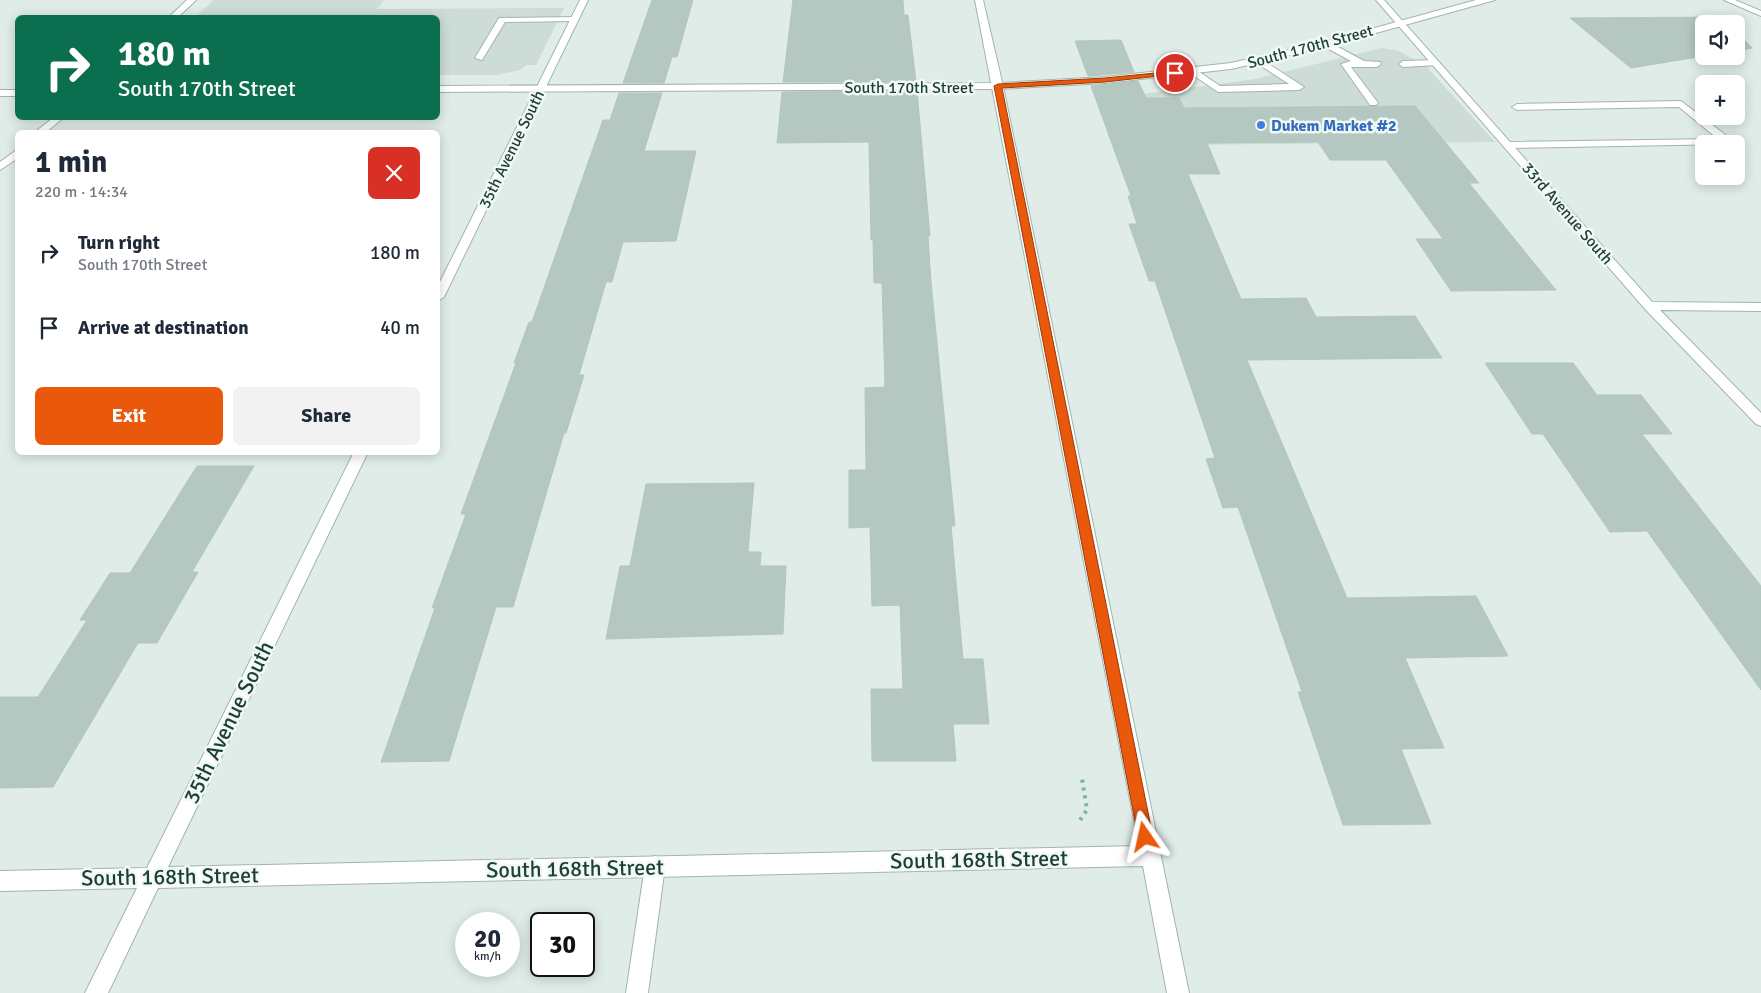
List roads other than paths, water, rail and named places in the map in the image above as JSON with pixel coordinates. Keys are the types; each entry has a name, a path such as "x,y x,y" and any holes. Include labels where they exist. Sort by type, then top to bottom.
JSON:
{"street":[{"path":"175,15 192,0"},
{"name":"35th Avenue South","path":"440,293 584,0"},
{"path":"978,0 998,86 1149,856 1178,993"},
{"name":"33rd Avenue South","path":"1380,0 1650,306 1761,421"},
{"name":"South 170th Street","path":"440,89 998,86 1105,80 1231,66 1326,44 1466,4 1491,0"},
{"path":"1728,0 1761,14"},
{"path":"479,58 502,20 575,19"},
{"path":"1326,44 1362,64"},
{"path":"1192,71 1218,90 1299,87 1258,60"},
{"path":"1402,64 1436,63"},
{"path":"1373,103 1345,64 1377,64"},
{"path":"0,93 15,93"},
{"path":"1508,145 1728,142 1681,104 1517,107"},
{"path":"43,130 55,120"},
{"path":"0,167 15,154"},
{"path":"1650,306 1761,307"},
{"name":"35th Avenue South","path":"96,993 360,455"},
{"name":"South 168th Street","path":"0,881 153,876 1149,856"},
{"path":"637,993 655,866"}],"place":[{"name":"Dukem Market #2","path":"1261,125"}]}
